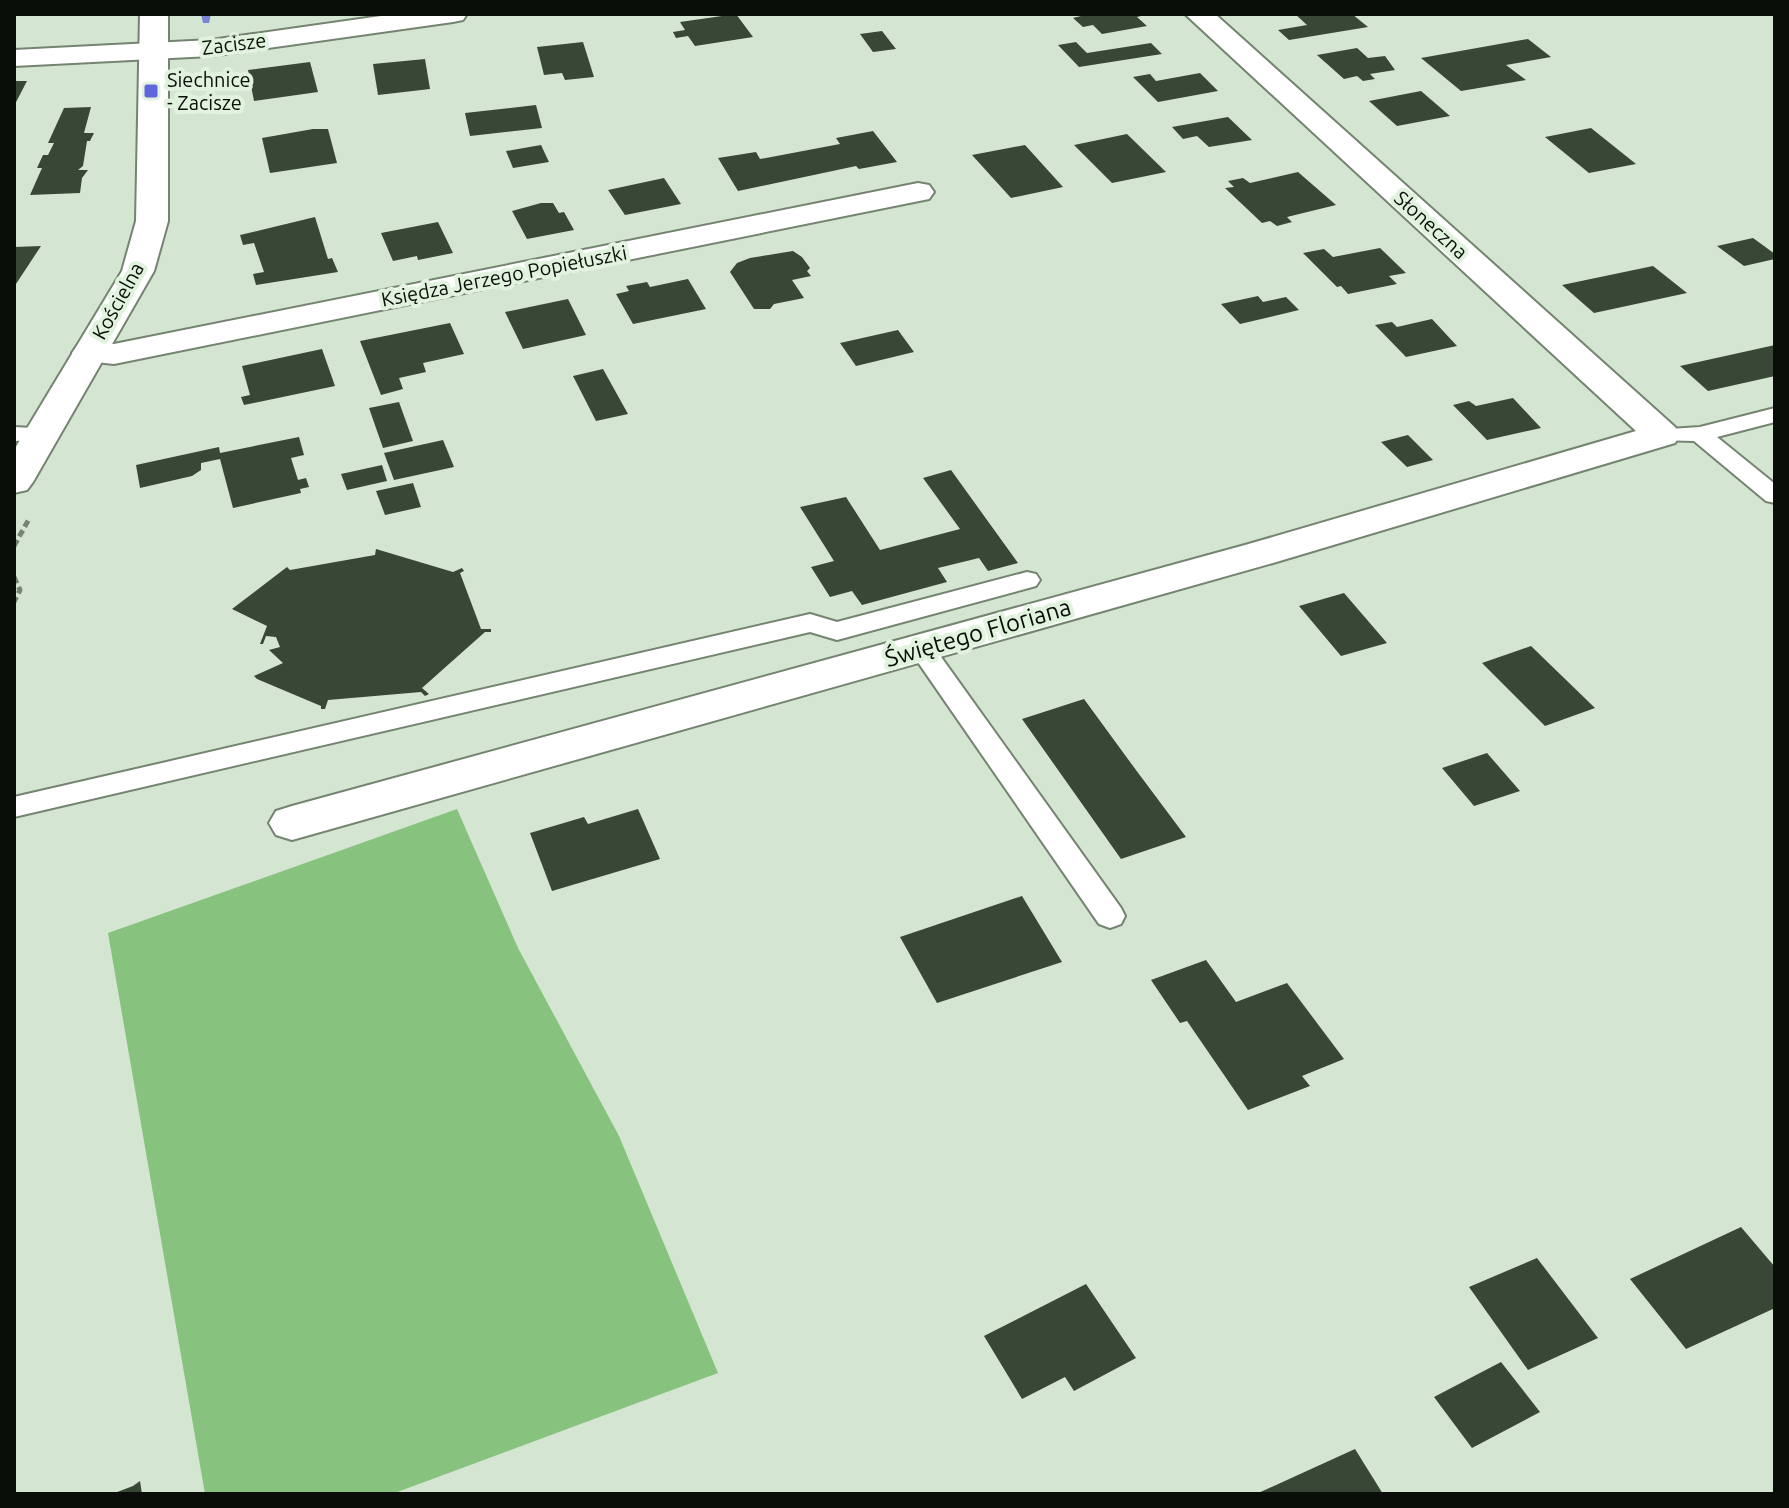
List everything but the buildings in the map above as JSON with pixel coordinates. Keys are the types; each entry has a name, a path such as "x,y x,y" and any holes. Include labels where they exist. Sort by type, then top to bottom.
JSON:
{"street":[{"name":"Kościelna","path":"14,482 28,434 89,353 138,271 152,221 154,14"},
{"name":"Zacisze","path":"14,58 211,48 453,14"},
{"name":"Słoneczna","path":"1199,14 1681,435"},
{"name":"Księdza Jerzego Popiełuszki","path":"89,353 114,354 918,192"},
{"name":"Świętego Floriana","path":"292,823 1681,435"}],"lane":[{"path":"1681,435 1775,415"},
{"path":"1681,435 1775,496"},
{"path":"14,807 810,623 837,631 1027,580"},
{"path":"922,649 1110,916"}],"path":[{"path":"14,577 20,590 14,602"}],"green space":[{"path":"457,809 518,948 619,1136 718,1373 392,1494 205,1494 108,933"}],"waterway":[{"path":"206,14 206,21"}],"place":[{"name":"Siechnice - Zacisze","path":"151,91"}]}
